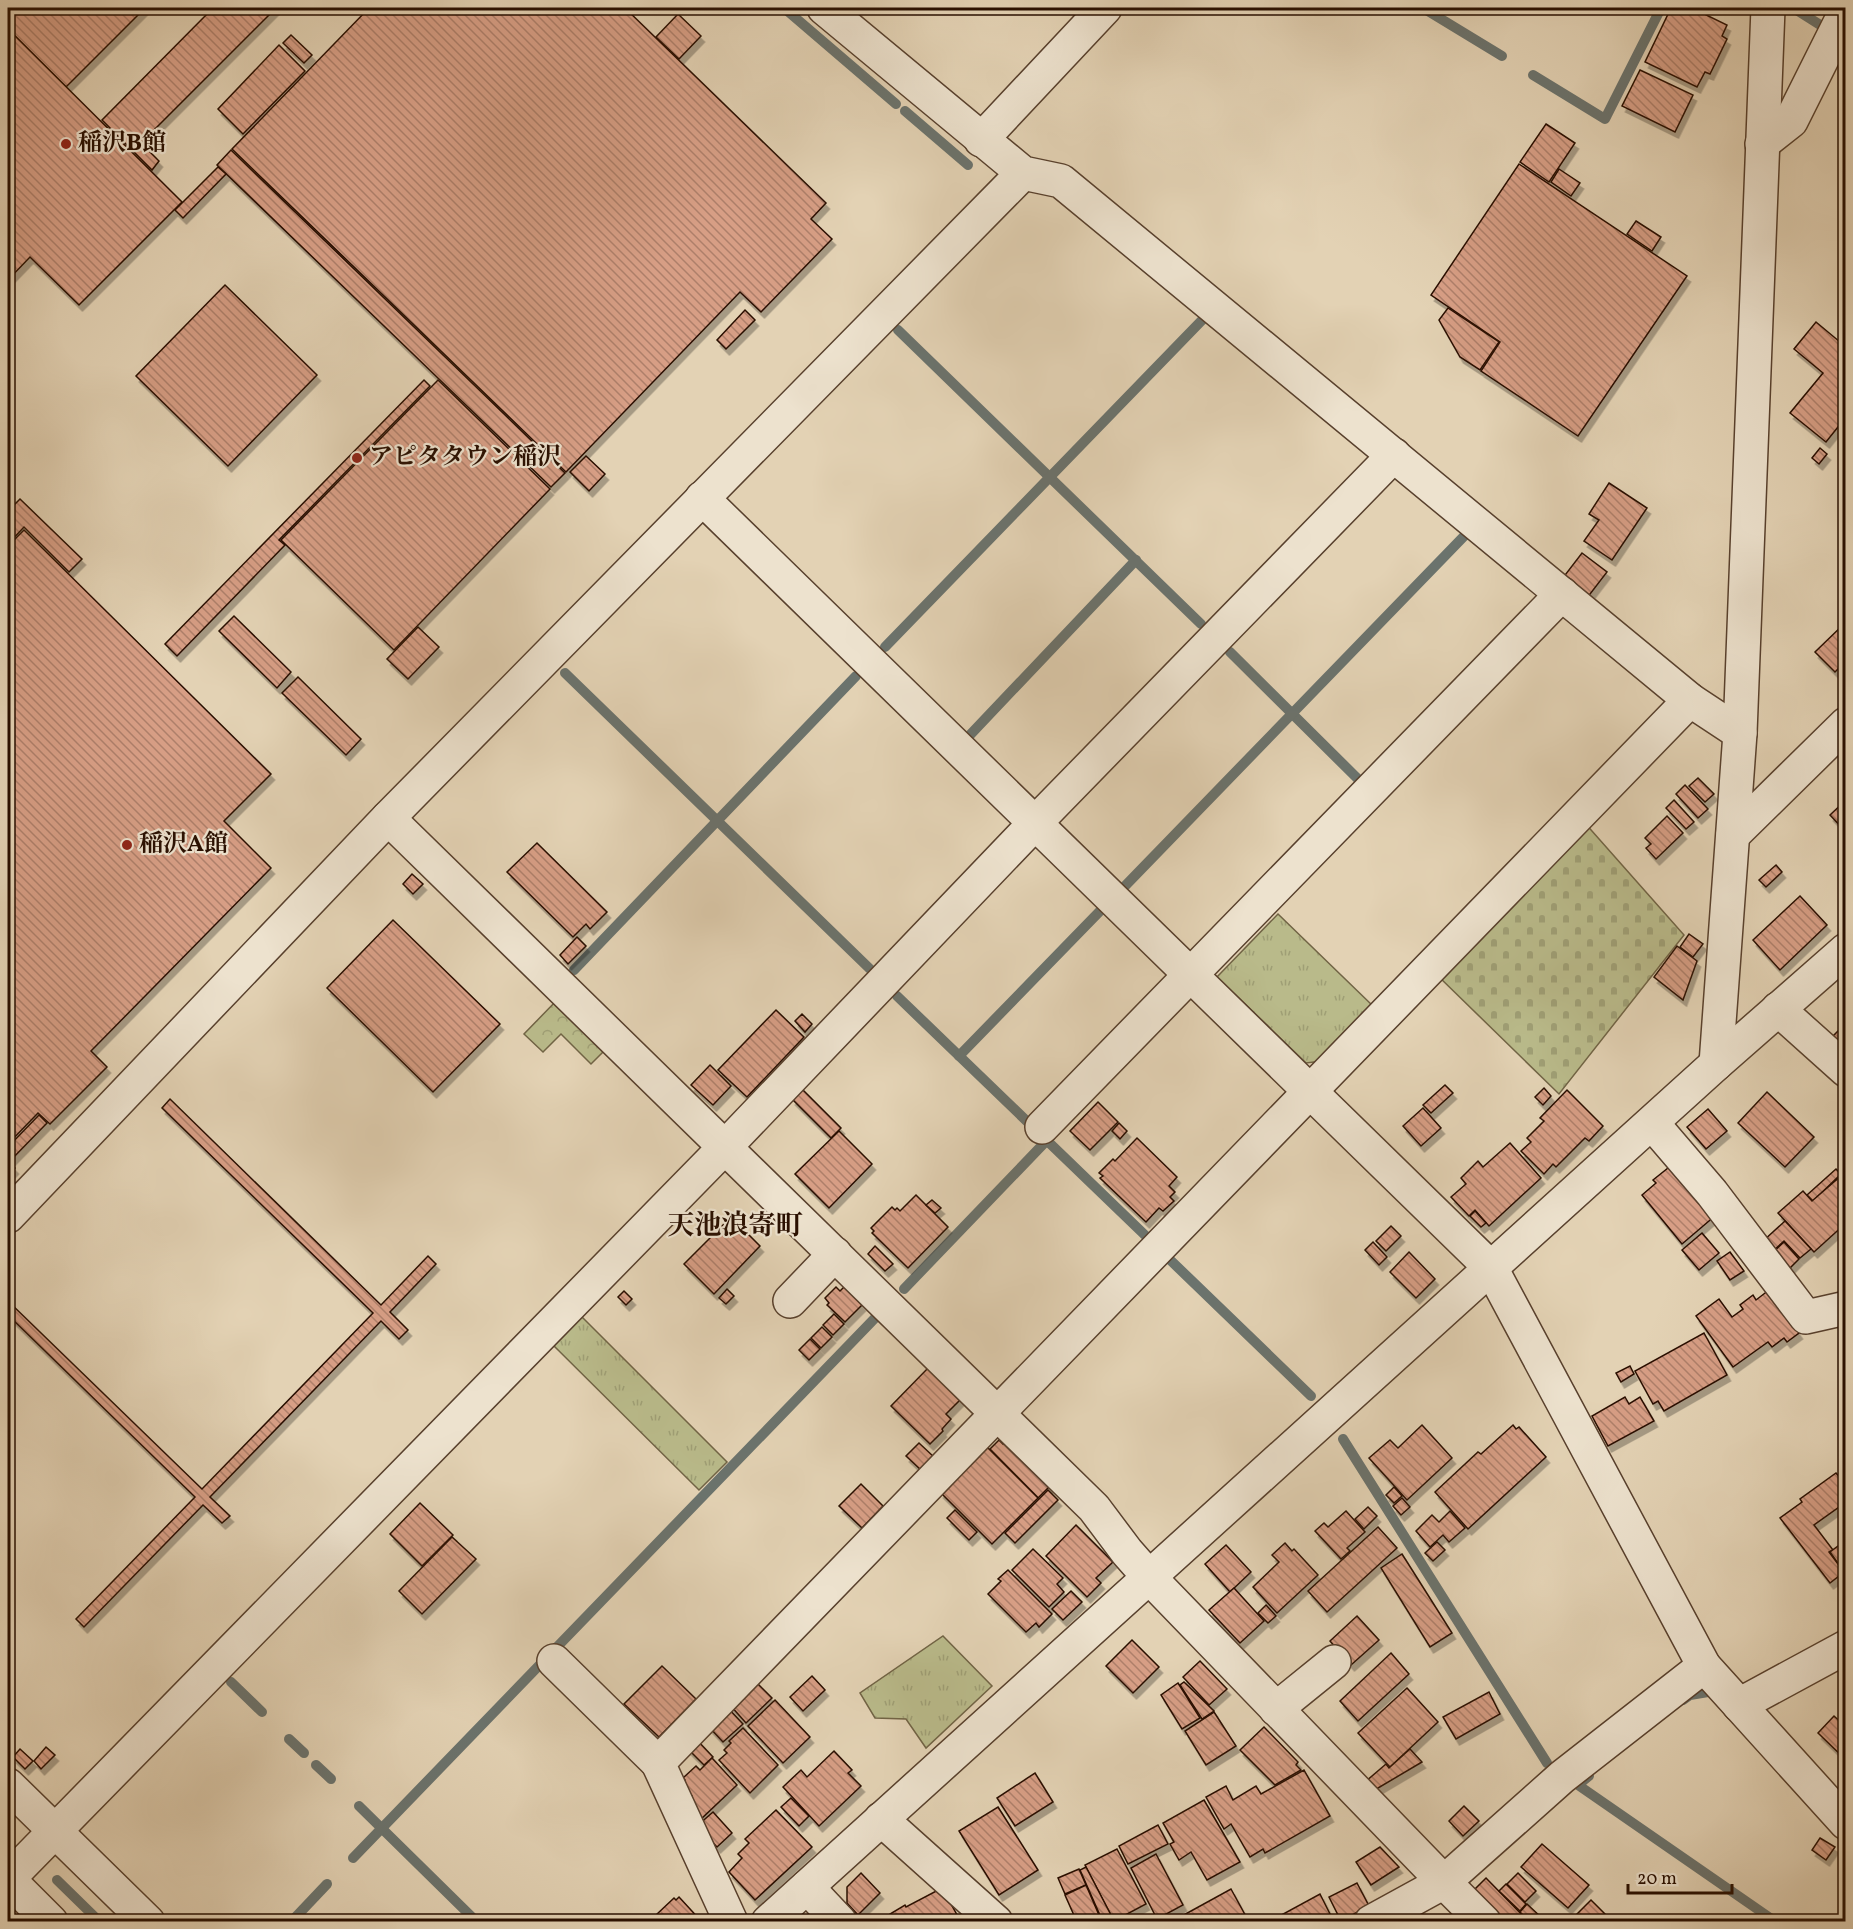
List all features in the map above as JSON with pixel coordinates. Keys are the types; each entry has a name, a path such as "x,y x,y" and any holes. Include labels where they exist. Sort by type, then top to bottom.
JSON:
{"street":[{"path":"824,8 981,140 1023,172 1061,181 1690,700 1740,733"},
{"path":"981,140 1105,8"},
{"path":"1716,1064 1740,733 1768,8"},
{"path":"1762,144 1791,120 1845,11"},
{"path":"8,1216 388,818 1023,172"},
{"path":"51,1922 8,1879 725,1147 1035,822 1394,455"},
{"path":"702,498 1491,1268 1704,1666 1845,1823"},
{"path":"1042,1127 1562,594"},
{"path":"658,1763 1690,700"},
{"path":"1733,835 1845,724"},
{"path":"388,818 1094,1508 1149,1577 1484,1922"},
{"path":"768,1922 1845,950"},
{"path":"1778,1009 1845,1070"},
{"path":"1652,1123 1712,1193 1806,1317 1845,1308"},
{"path":"790,1301 835,1254"},
{"path":"1739,1706 1845,1647"},
{"path":"554,1661 658,1763 730,1922"},
{"path":"1276,1709 1334,1662"},
{"path":"1371,1922 1444,1882 1562,1776 1704,1666"},
{"path":"8,1785 148,1922"},
{"path":"881,1820 996,1922"},
{"path":"807,1887 840,1922"}],"green space":[{"path":"1584,822 1684,935 1559,1094 1435,973"},
{"path":"1278,914 1374,1007 1322,1061 1306,1063 1217,977"},
{"path":"557,1000 606,1049 591,1064 561,1034 543,1052 524,1034"},
{"path":"579,1314 727,1462 699,1490 551,1343"},
{"path":"943,1636 992,1686 926,1748 906,1719 875,1718 860,1693"}],"building":[{"path":"8,8 145,8 66,87 8,29"},
{"path":"213,8 276,8 141,143 159,161 152,170 102,120"},
{"path":"369,8 625,8 826,203 811,219 832,239 761,312 740,292 566,472 232,149"},
{"path":"1671,8 1692,8 1727,25 1722,36 1727,39 1710,74 1705,72 1697,87 1645,62"},
{"path":"678,14 701,36 679,59 656,37"},
{"name":"稲沢B館","path":"8,29 182,202 79,305 30,257 8,280"},
{"path":"291,35 312,55 304,63 283,43"},
{"path":"279,45 305,71 243,134 218,109"},
{"path":"1640,70 1693,95 1675,132 1622,106"},
{"path":"1546,124 1575,143 1549,182 1520,162"},
{"path":"231,150 565,473 551,487 217,165"},
{"path":"1519,164 1687,276 1578,436 1481,371 1500,342 1431,295"},
{"path":"218,167 226,174 183,218 175,210"},
{"path":"1559,169 1580,183 1571,196 1551,182"},
{"path":"1636,221 1661,237 1652,251 1627,234"},
{"path":"225,285 317,375 228,466 136,376"},
{"path":"1448,308 1499,342 1480,370 1460,357 1439,320"},
{"path":"745,310 755,320 726,349 717,340"},
{"path":"1816,322 1846,347 1846,424 1842,422 1826,442 1790,413 1823,373 1794,349"},
{"path":"424,380 430,386 279,540 285,545 177,656 165,644"},
{"path":"438,380 550,489 394,650 281,540"},
{"path":"1820,448 1827,454 1819,464 1812,458"},
{"path":"586,456 605,474 589,491 570,472"},
{"path":"1609,483 1647,508 1612,560 1584,541 1599,520 1589,514"},
{"path":"20,499 82,559 69,572 24,527 8,544 8,511"},
{"name":"稲沢A館","path":"24,530 271,774 224,821 271,868 91,1051 107,1067 50,1124 38,1113 8,1144 8,546"},
{"path":"1582,553 1607,572 1587,598 1562,579"},
{"path":"234,616 291,672 277,688 219,631"},
{"path":"1846,622 1846,669 1842,665 1835,672 1815,652"},
{"path":"418,627 439,647 408,679 387,659"},
{"path":"298,677 361,739 346,755 282,693"},
{"path":"1698,778 1714,794 1705,802 1689,786"},
{"path":"1685,785 1708,809 1698,818 1676,794"},
{"path":"1674,800 1694,822 1686,829 1666,808"},
{"path":"1846,800 1846,832 1830,815"},
{"path":"1667,816 1683,833 1656,859 1646,848 1651,844 1645,838"},
{"path":"537,843 607,912 590,929 586,924 573,937 507,872"},
{"path":"1776,865 1782,872 1766,887 1759,880"},
{"path":"412,874 423,884 413,894 403,884"},
{"path":"1800,896 1827,925 1780,970 1753,940"},
{"path":"393,920 500,1024 433,1092 327,988"},
{"path":"1689,934 1703,944 1693,957 1680,947"},
{"path":"577,937 586,946 568,964 560,955"},
{"path":"1677,946 1697,961 1683,1000 1654,977"},
{"path":"776,1010 804,1037 747,1097 718,1070"},
{"path":"802,1014 812,1024 805,1032 795,1021"},
{"path":"1846,1023 1846,1053 1831,1038"},
{"path":"710,1065 731,1086 713,1105 691,1085"},
{"path":"1445,1085 1453,1093 1431,1113 1423,1105"},
{"path":"1544,1088 1551,1096 1543,1105 1535,1097"},
{"path":"802,1089 841,1128 831,1138 792,1099"},
{"path":"1567,1090 1603,1126 1589,1141 1585,1138 1556,1167 1553,1164 1544,1174 1521,1151 1531,1142 1527,1138 1544,1121 1540,1118"},
{"path":"1767,1092 1814,1137 1785,1167 1738,1123"},
{"path":"170,1099 381,1305 428,1256 436,1264 390,1312 408,1330 399,1339 381,1321 210,1497 230,1516 222,1523 203,1505 84,1627 76,1619 195,1497 8,1315 8,1301 202,1489 373,1313 162,1108"},
{"path":"1098,1102 1118,1122 1090,1150 1070,1131"},
{"path":"1423,1108 1441,1128 1421,1146 1403,1126"},
{"path":"1708,1109 1727,1131 1706,1149 1687,1127"},
{"path":"39,1115 47,1123 9,1162 15,1168 8,1176 8,1147"},
{"path":"1119,1123 1127,1131 1120,1139 1112,1131"},
{"path":"839,1131 872,1164 829,1208 795,1174"},
{"path":"1137,1138 1177,1177 1169,1186 1175,1192 1170,1197 1174,1201 1163,1211 1159,1208 1146,1222 1100,1178 1103,1176 1099,1173 1113,1159 1115,1161"},
{"path":"1510,1143 1541,1178 1489,1226 1475,1210 1469,1216 1451,1197 1466,1184 1461,1178 1478,1161 1483,1167"},
{"path":"1673,1164 1716,1215 1682,1244 1642,1195 1656,1183 1653,1180"},
{"path":"1836,1169 1841,1174 1813,1201 1807,1195"},
{"path":"1842,1175 1846,1179 1846,1223 1814,1252 1778,1213 1803,1191 1812,1201"},
{"path":"916,1195 948,1227 908,1268 872,1233 874,1231 871,1228 892,1207 900,1211"},
{"path":"932,1200 941,1208 935,1213 926,1205"},
{"path":"1475,1211 1486,1223 1481,1227 1470,1216"},
{"path":"731,1217 760,1246 714,1294 684,1264"},
{"path":"1785,1221 1811,1249 1800,1258 1784,1241 1772,1252 1762,1242"},
{"path":"1391,1226 1401,1236 1386,1251 1376,1241"},
{"path":"1702,1233 1719,1253 1699,1270 1682,1250"},
{"path":"1373,1242 1387,1257 1379,1265 1365,1250"},
{"path":"1784,1242 1799,1259 1787,1271 1771,1254"},
{"path":"875,1246 893,1264 885,1271 868,1254"},
{"path":"1409,1252 1435,1279 1416,1298 1390,1272"},
{"path":"1730,1252 1744,1271 1730,1280 1717,1261"},
{"path":"836,1287 840,1291 844,1287 862,1305 845,1322 827,1305 829,1303 825,1298"},
{"path":"727,1289 734,1296 726,1304 719,1298"},
{"path":"1769,1290 1799,1333 1787,1342 1784,1338 1772,1347 1768,1342 1733,1367 1696,1316 1719,1299 1732,1317 1743,1309 1740,1305 1753,1295 1756,1300"},
{"path":"624,1291 632,1299 626,1305 618,1297"},
{"path":"834,1314 844,1324 833,1335 823,1325"},
{"path":"822,1327 832,1337 821,1348 811,1338"},
{"path":"1704,1333 1727,1375 1664,1411 1658,1401 1653,1404 1635,1371"},
{"path":"810,1339 820,1349 809,1360 799,1350"},
{"path":"1630,1366 1634,1374 1621,1382 1616,1373"},
{"path":"929,1367 961,1399 946,1414 951,1419 930,1444 891,1406"},
{"path":"1625,1397 1629,1404 1640,1397 1654,1421 1608,1446 1592,1416"},
{"path":"1422,1425 1452,1458 1407,1500 1369,1458 1390,1440 1398,1448"},
{"path":"1513,1425 1516,1429 1519,1427 1546,1457 1468,1529 1435,1492 1478,1452 1481,1454"},
{"path":"999,1440 1003,1444 1004,1442 1049,1487 1038,1498 990,1449"},
{"path":"919,1443 935,1458 922,1471 906,1456"},
{"path":"986,1446 1038,1498 992,1544 940,1492"},
{"path":"1836,1473 1846,1485 1846,1502 1814,1525 1833,1550 1829,1552 1844,1572 1830,1583 1780,1518 1802,1502 1800,1499"},
{"path":"861,1484 883,1506 862,1528 839,1506"},
{"path":"1394,1487 1402,1496 1394,1503 1386,1495"},
{"path":"1048,1490 1058,1500 1015,1543 1005,1533"},
{"path":"1402,1498 1410,1507 1401,1515 1393,1506"},
{"path":"420,1503 453,1535 422,1566 390,1534"},
{"path":"1368,1507 1377,1516 1364,1529 1355,1519"},
{"path":"955,1510 977,1532 969,1540 947,1518"},
{"path":"1346,1511 1365,1532 1347,1548 1350,1551 1341,1559 1315,1531 1324,1523 1328,1527"},
{"path":"1450,1511 1465,1528 1449,1542 1443,1535 1430,1547 1416,1531 1432,1515 1439,1522"},
{"path":"1076,1525 1113,1562 1096,1578 1101,1583 1087,1597 1046,1556"},
{"path":"1378,1527 1397,1548 1327,1612 1308,1591"},
{"path":"452,1537 476,1559 422,1614 399,1591"},
{"path":"1845,1541 1846,1566 1842,1569 1830,1552"},
{"path":"1437,1542 1445,1550 1433,1561 1425,1553"},
{"path":"1285,1543 1292,1551 1294,1549 1318,1575 1277,1613 1253,1587 1279,1562 1272,1555"},
{"path":"1226,1545 1251,1572 1230,1592 1205,1564"},
{"path":"1033,1549 1063,1578 1057,1584 1064,1592 1049,1607 1012,1570"},
{"path":"1402,1554 1452,1633 1430,1647 1381,1568"},
{"path":"1008,1570 1052,1614 1039,1627 1036,1623 1026,1632 988,1594 1001,1581 998,1579"},
{"path":"1234,1588 1264,1621 1240,1643 1209,1610"},
{"path":"1071,1591 1082,1602 1063,1620 1052,1609"},
{"path":"1266,1605 1276,1616 1268,1623 1258,1613"},
{"path":"1357,1616 1379,1640 1351,1665 1330,1641"},
{"path":"1132,1640 1159,1667 1133,1693 1106,1666"},
{"path":"1391,1653 1409,1674 1358,1721 1340,1701"},
{"path":"1200,1661 1227,1689 1209,1705 1183,1677"},
{"path":"662,1666 696,1699 659,1737 624,1704"},
{"path":"812,1676 825,1690 803,1711 790,1697"},
{"path":"755,1681 772,1698 746,1723 730,1705"},
{"path":"1184,1682 1214,1711 1202,1719 1180,1685"},
{"path":"1178,1683 1200,1718 1182,1729 1161,1695"},
{"path":"1407,1688 1438,1722 1390,1767 1358,1733"},
{"path":"1489,1692 1500,1714 1456,1739 1443,1717"},
{"path":"775,1700 810,1737 783,1763 748,1726"},
{"path":"728,1708 743,1724 723,1742 709,1727"},
{"path":"1214,1712 1236,1746 1206,1765 1185,1731"},
{"path":"1834,1716 1846,1727 1846,1760 1818,1733"},
{"path":"1264,1727 1298,1762 1296,1765 1301,1770 1275,1785 1240,1750"},
{"path":"743,1728 778,1765 750,1793 719,1760 727,1753 724,1750 731,1743 729,1741"},
{"path":"697,1740 713,1757 704,1765 688,1749"},
{"path":"46,1747 55,1755 41,1769 34,1761"},
{"path":"20,1749 33,1761 25,1769 13,1757"},
{"path":"1410,1749 1422,1762 1373,1791 1365,1782 1386,1764 1389,1768"},
{"path":"834,1751 852,1770 848,1773 861,1786 819,1826 783,1787 801,1770 807,1777"},
{"path":"712,1758 737,1785 701,1819 688,1800 692,1796 681,1785 685,1780 683,1778 696,1766 700,1770"},
{"path":"1304,1770 1330,1816 1265,1853 1263,1849 1250,1857 1231,1824 1224,1829 1206,1797 1226,1786 1233,1800 1256,1786 1261,1794"},
{"path":"1035,1773 1053,1802 1015,1826 997,1798"},
{"path":"791,1798 809,1816 799,1826 781,1807"},
{"path":"1204,1800 1240,1862 1207,1880 1191,1852 1179,1860 1170,1844 1174,1842 1163,1823"},
{"path":"1464,1806 1479,1821 1463,1836 1449,1821"},
{"path":"998,1807 1038,1870 999,1895 959,1831"},
{"path":"776,1810 812,1847 755,1900 729,1872 742,1858 738,1854 749,1843 745,1839"},
{"path":"713,1812 732,1833 717,1847 697,1826"},
{"path":"1158,1825 1168,1844 1128,1864 1119,1846"},
{"path":"1820,1838 1835,1847 1826,1860 1812,1850"},
{"path":"1542,1844 1589,1885 1568,1908 1521,1867"},
{"path":"1380,1847 1399,1867 1371,1885 1356,1862"},
{"path":"1117,1849 1146,1904 1114,1921 1085,1865"},
{"path":"1156,1854 1183,1905 1157,1919 1131,1868"},
{"path":"1086,1867 1113,1919 1109,1922 1103,1922 1080,1870"},
{"path":"1079,1869 1086,1885 1065,1894 1058,1878"},
{"path":"861,1873 880,1893 858,1915 847,1903 847,1887"},
{"path":"1518,1873 1536,1891 1525,1902 1507,1884"},
{"path":"1486,1878 1529,1922 1504,1922 1473,1891"},
{"path":"1357,1883 1369,1906 1341,1921 1329,1897"},
{"path":"1506,1884 1526,1904 1520,1911 1499,1891"},
{"path":"1086,1885 1102,1922 1077,1922 1065,1895"},
{"path":"942,1888 961,1922 882,1922 905,1905 906,1907"},
{"path":"1231,1889 1249,1922 1171,1922"},
{"path":"1320,1894 1334,1922 1276,1922 1274,1919"},
{"path":"679,1897 702,1922 653,1922 658,1917 656,1915 674,1898 676,1900"},
{"path":"1591,1900 1613,1922 1562,1922 1568,1916 1572,1919"},
{"path":"1527,1904 1542,1918 1539,1922 1530,1922 1520,1912"}],"waterway":[{"path":"784,8 896,104"},
{"path":"1423,8 1502,56"},
{"path":"1533,75 1605,119 1661,8"},
{"path":"1795,9 1825,28"},
{"path":"905,111 968,165"},
{"path":"885,647 1207,315"},
{"path":"898,330 1201,624"},
{"path":"1125,886 1471,529"},
{"path":"969,736 1136,560"},
{"path":"1230,652 1359,780"},
{"path":"565,673 870,969"},
{"path":"574,970 856,676"},
{"path":"959,1056 1101,910"},
{"path":"897,996 1149,1239"},
{"path":"904,1289 1051,1136"},
{"path":"1164,1254 1311,1396"},
{"path":"353,1858 877,1316"},
{"path":"1343,1439 1547,1763"},
{"path":"231,1682 262,1712"},
{"path":"1683,1700 1690,1695 1708,1692"},
{"path":"289,1739 304,1753"},
{"path":"316,1765 331,1779"},
{"path":"1589,1776 1578,1785 1776,1922"},
{"path":"359,1806 477,1922"},
{"path":"57,1880 100,1922"},
{"path":"291,1922 327,1884"}],"place":[{"name":"稲沢B館","path":"66,144"},
{"name":"アピタタウン稲沢","path":"357,458"},
{"name":"稲沢A館","path":"127,845"}],"district":[{"name":"天池浪寄町","path":"735,1227"}]}
